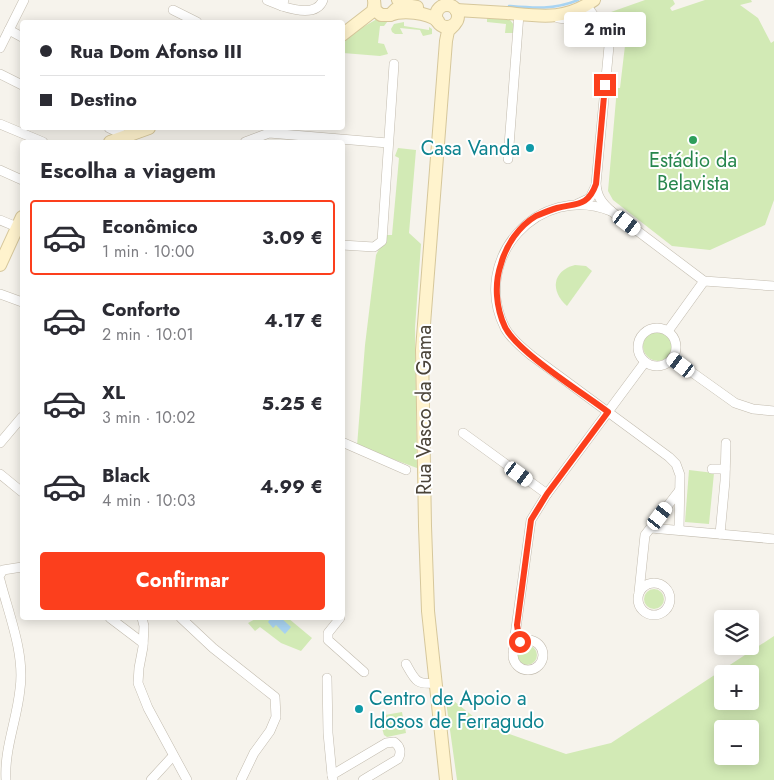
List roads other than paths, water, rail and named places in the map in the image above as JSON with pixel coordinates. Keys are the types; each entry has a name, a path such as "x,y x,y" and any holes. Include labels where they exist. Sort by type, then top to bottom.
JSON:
{"street":[{"path":"0,48 24,0"},
{"path":"267,0 283,3 295,11 312,10 322,4 323,0"},
{"path":"345,33 373,11 396,8 397,0 406,5 432,10 449,6 456,18"},
{"path":"596,22 599,0"},
{"path":"590,3 586,16 596,22 606,36 609,46 596,184 597,194 601,202 704,282 774,286"},
{"path":"550,17 567,14 590,3"},
{"path":"441,7 437,15 446,41"},
{"path":"380,9 431,17 447,27 456,18 484,12 596,22"},
{"path":"174,10 193,20"},
{"path":"508,159 519,14"},
{"path":"446,41 448,31 456,18"},
{"path":"9,30 20,35"},
{"name":"Rua Vasco da Gama","path":"446,41 422,350 426,574 430,643 446,780"},
{"path":"345,245 374,247 382,241 394,64"},
{"path":"0,74 20,84"},
{"path":"0,124 38,140"},
{"path":"113,130 126,136"},
{"path":"115,140 143,130"},
{"path":"250,140 268,133 319,132 388,143"},
{"path":"0,170 20,179"},
{"path":"572,206 590,198 596,184"},
{"path":"611,211 594,206 559,207 546,211 534,218 523,226 504,253 498,273 496,292 506,328 517,343 676,464 680,475 679,530"},
{"path":"0,220 20,222 0,265"},
{"path":"668,331 704,282"},
{"path":"0,294 20,301"},
{"path":"654,327 668,331 675,340 676,347 672,358 663,365 657,366 646,362 638,353 638,339 644,332 654,327"},
{"path":"672,358 735,403 753,409 774,411"},
{"path":"517,625 519,638 534,641 542,649 543,659 537,668 528,671 519,668 513,659 513,650 531,520 547,494 646,362"},
{"path":"0,443 20,418"},
{"path":"463,433 547,494"},
{"path":"345,443 406,470"},
{"path":"720,534 726,443"},
{"path":"712,469 725,469"},
{"path":"0,474 20,490"},
{"path":"642,572 644,580 662,585 666,588 669,596 670,601 665,610 656,615 647,614 639,605 645,535 679,491"},
{"path":"651,528 774,539"},
{"path":"0,575 3,570 20,567"},
{"path":"0,580 21,669 20,689 5,764 6,780"},
{"path":"639,592 644,586 651,583"},
{"path":"113,620 143,643"},
{"path":"142,620 143,643 138,683 148,708 187,780"},
{"path":"183,620 212,648 275,697 276,717 270,731 254,752 241,780"},
{"path":"338,620 328,634 328,640 364,672"},
{"path":"513,650 524,640"},
{"path":"406,664 415,681 423,684 435,684"},
{"path":"327,678 328,733 332,777 386,743 394,742 400,748 398,759 363,780"},
{"path":"151,780 174,756"}],"water":[{"path":"270,620 283,620 291,627 285,634 276,625 273,628 268,622"}],"waterway":[{"path":"509,6 552,7 578,0"}],"place":[{"name":"Estádio da Belavista","path":"693,140"},
{"name":"Casa Vanda","path":"530,148"},
{"name":"Centro de Apoio a Idosos de Ferragudo","path":"359,709"}]}
